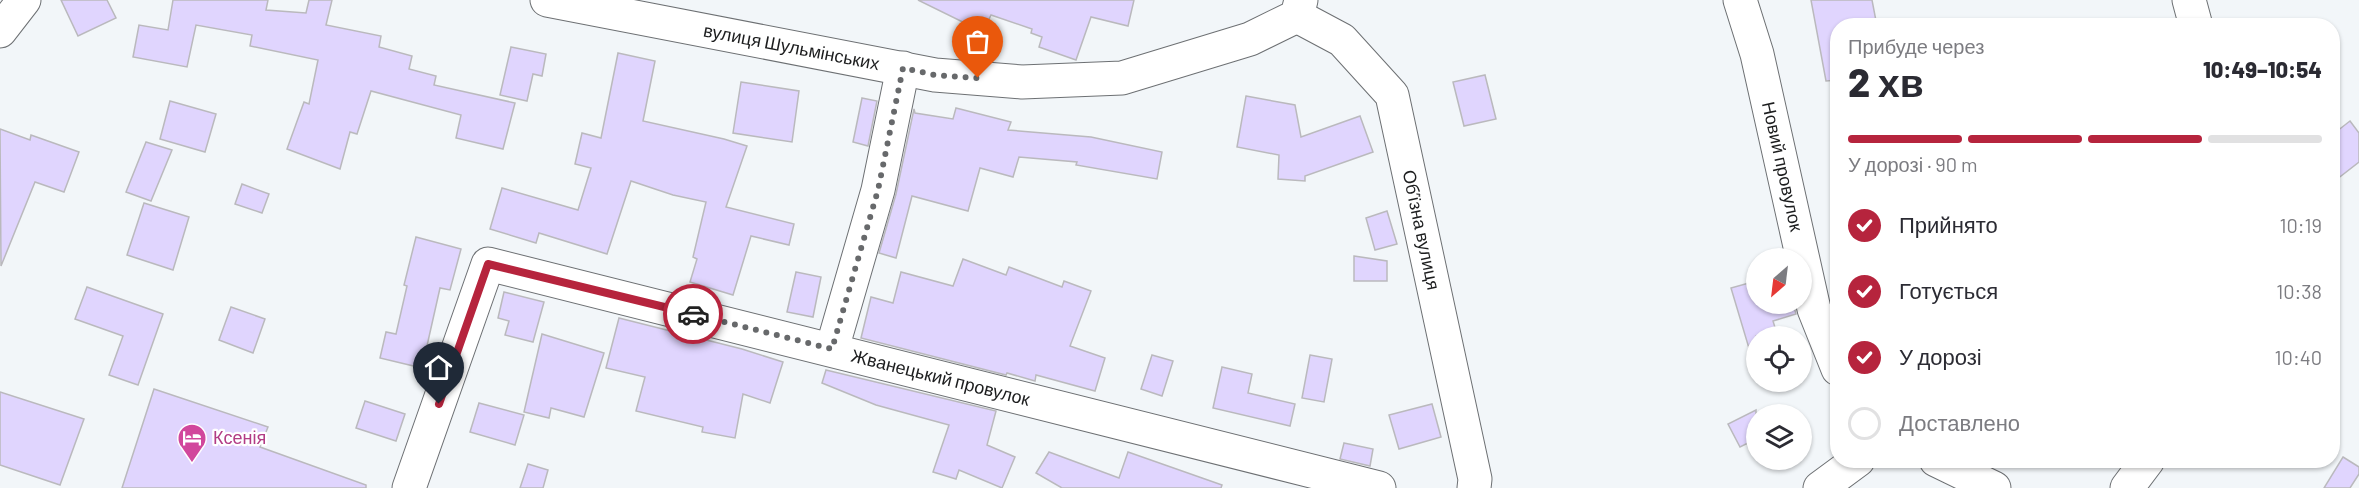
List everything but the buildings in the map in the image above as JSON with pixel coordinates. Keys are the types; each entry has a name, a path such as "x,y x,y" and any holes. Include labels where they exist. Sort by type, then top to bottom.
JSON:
{"street":[{"path":"0,31 24,0"},
{"name":"вулиця Шульмінських","path":"547,0 935,75 1022,82 1122,78 1250,39 1299,8"},
{"name":"Новий провулок","path":"1740,0 1757,54 1814,309 1830,349"},
{"path":"2189,0 2194,18"},
{"name":"Обʼїзна вулиця","path":"1299,8 1342,40 1392,94 1475,479 1474,488"},
{"path":"832,349 878,190 903,68"},
{"name":"Жванецький провулок","path":"409,488 488,264 1378,488"},
{"path":"1820,488 1847,468"},
{"path":"1953,468 1994,488"},
{"path":"2127,488 2142,468"}],"way so far":[{"path":"693,314 832,349 878,190 903,68 935,75 978,78"}],"place":[{"name":"Ксенія","path":"192,464"}],"route":[{"path":"439,404 488,264 693,314"}]}
